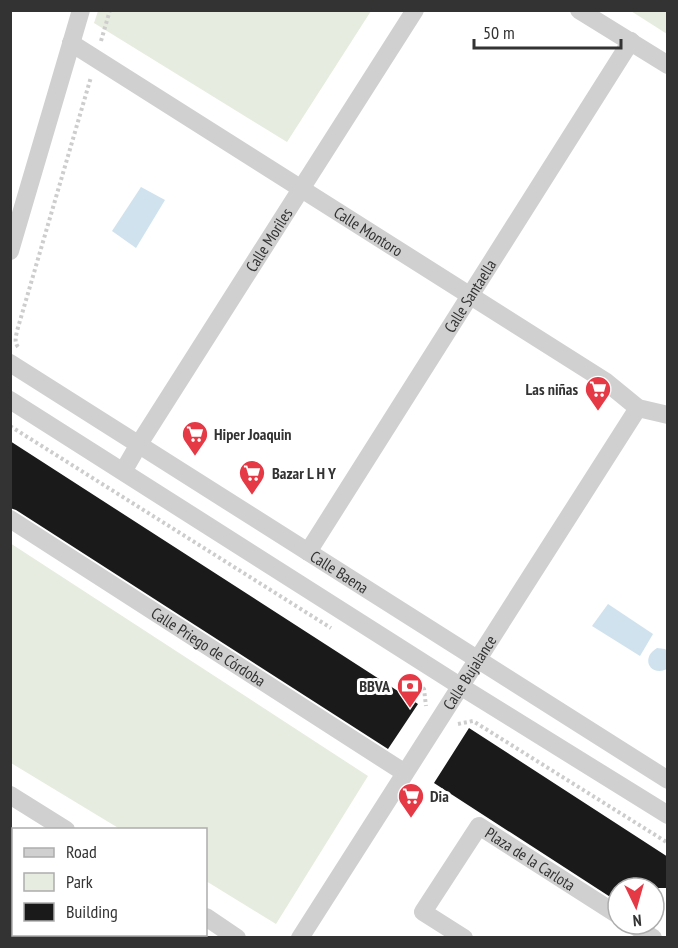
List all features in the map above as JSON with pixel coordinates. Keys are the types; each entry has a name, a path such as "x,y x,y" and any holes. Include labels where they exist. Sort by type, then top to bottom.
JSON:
{"street":[{"path":"10,251 81,10"},
{"name":"Calle Moriles","path":"124,470 415,10"},
{"path":"579,10 668,65"},
{"name":"Calle Santaella","path":"308,552 631,41"},
{"name":"Calle Montoro","path":"70,43 604,381 638,408 668,415"},
{"name":"Calle Baena","path":"10,363 668,780"},
{"name":"Calle Baena","path":"10,399 460,686 668,815"},
{"name":"Calle Bujalance","path":"300,938 638,408"},
{"name":"Calle Priego de Córdoba","path":"10,519 405,772"},
{"path":"10,795 63,828"},
{"name":"Plaza de la Carlota","path":"464,938 423,912 479,826 606,907"},
{"path":"207,919 237,938"}],"path":[{"path":"26,373 29,362 27,354 16,344 17,332 110,10"},
{"path":"10,426 331,628"},
{"path":"411,679 424,689 425,704 429,712"},
{"path":"449,724 456,725 473,721 668,843"}],"green space":[{"path":"98,10 371,11 287,142 94,23"},
{"path":"631,11 667,11 667,34"},
{"path":"10,543 368,776 276,924 207,882 207,828 118,828 11,763"}],"water":[{"path":"141,187 165,200 136,248 112,231"},
{"path":"608,604 653,634 640,656 592,626"},
{"path":"657,648 667,651 667,669 661,671 652,669 648,661 652,652"}],"building":[{"path":"10,441 418,704 388,749 10,508"},
{"path":"469,728 668,857 668,888 666,888 666,876 606,876 606,894 434,783"}],"place":[{"name":"Las niñas","path":"598,412"},
{"name":"Hiper Joaquin","path":"195,457"},
{"name":"Bazar L H Y","path":"252,496"},
{"name":"BBVA","path":"410,709"},
{"name":"Dia","path":"411,819"}]}
